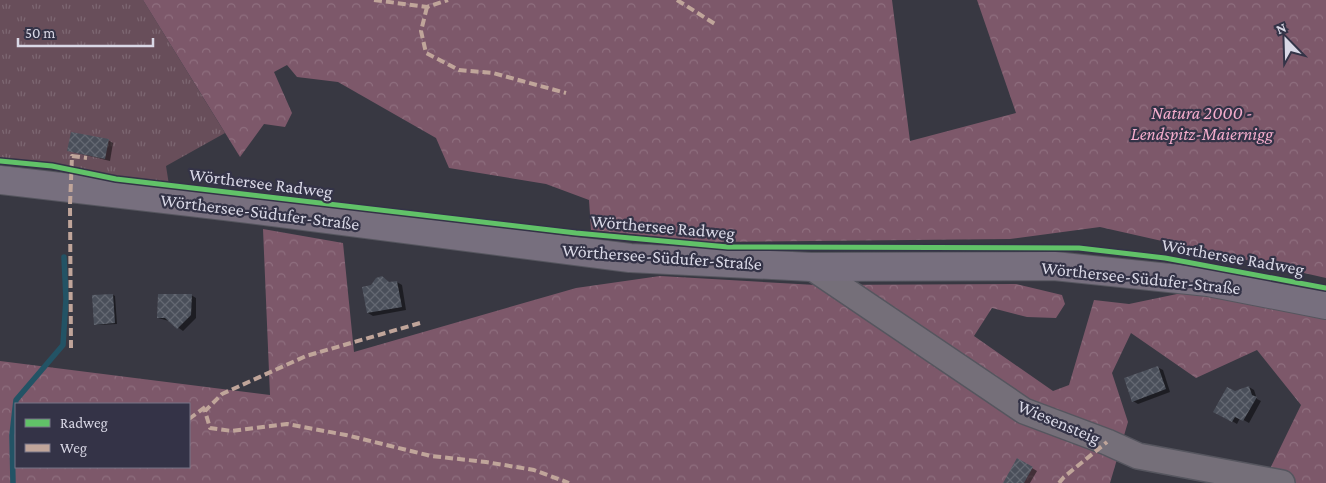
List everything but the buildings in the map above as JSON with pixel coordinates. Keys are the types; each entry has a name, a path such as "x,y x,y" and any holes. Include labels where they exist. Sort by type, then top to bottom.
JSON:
{"main road":[{"name":"Wörthersee-Südufer-Straße","path":"0,180 225,206 630,258 811,267 1054,266 1208,282 1326,305"}],"street":[{"name":"Wiesensteig","path":"811,267 1024,411 1108,442 1138,456 1282,483"}],"green space":[{"path":"0,0 143,0 225,133 166,166 169,185 0,160"},
{"name":"Natura 2000 - Lendspitz-Maiernigg","path":"143,0 892,0 910,141 1016,113 977,0 1326,0 1326,278 1100,227 1010,239 707,242 591,230 589,200 546,184 449,168 436,138 338,82 297,77 287,65 274,72 292,113 285,127 264,124 240,157"},
{"path":"263,229 343,243 354,352 576,288 660,276 816,285 1016,284 1062,295 1065,304 1056,318 1027,317 992,308 974,336 1053,391 1069,385 1094,300 1129,304 1201,289 1326,312 1326,483 1263,483 1301,405 1257,350 1196,378 1131,333 1112,373 1128,422 1110,483 0,483 0,361 270,395"}],"waterway":[{"path":"16,403 16,400 63,345 66,299 64,257"},
{"path":"13,483 12,435 15,409"}],"marked path":[{"path":"374,0 427,7 448,0"},
{"path":"677,0 715,24"},
{"path":"427,7 421,31 426,53 459,70 493,73 566,93"},
{"path":"71,348 70,205 72,156 87,158"},
{"path":"420,323 306,356 222,394 205,411 210,428 232,431 287,424 346,435 431,456 534,470 569,483"},
{"path":"190,418 208,405"},
{"path":"1059,483 1107,442"}],"cycle path":[{"name":"Wörthersee Radweg","path":"0,161 52,166 116,179 576,233 728,247 1079,248 1165,258 1326,288"}]}
